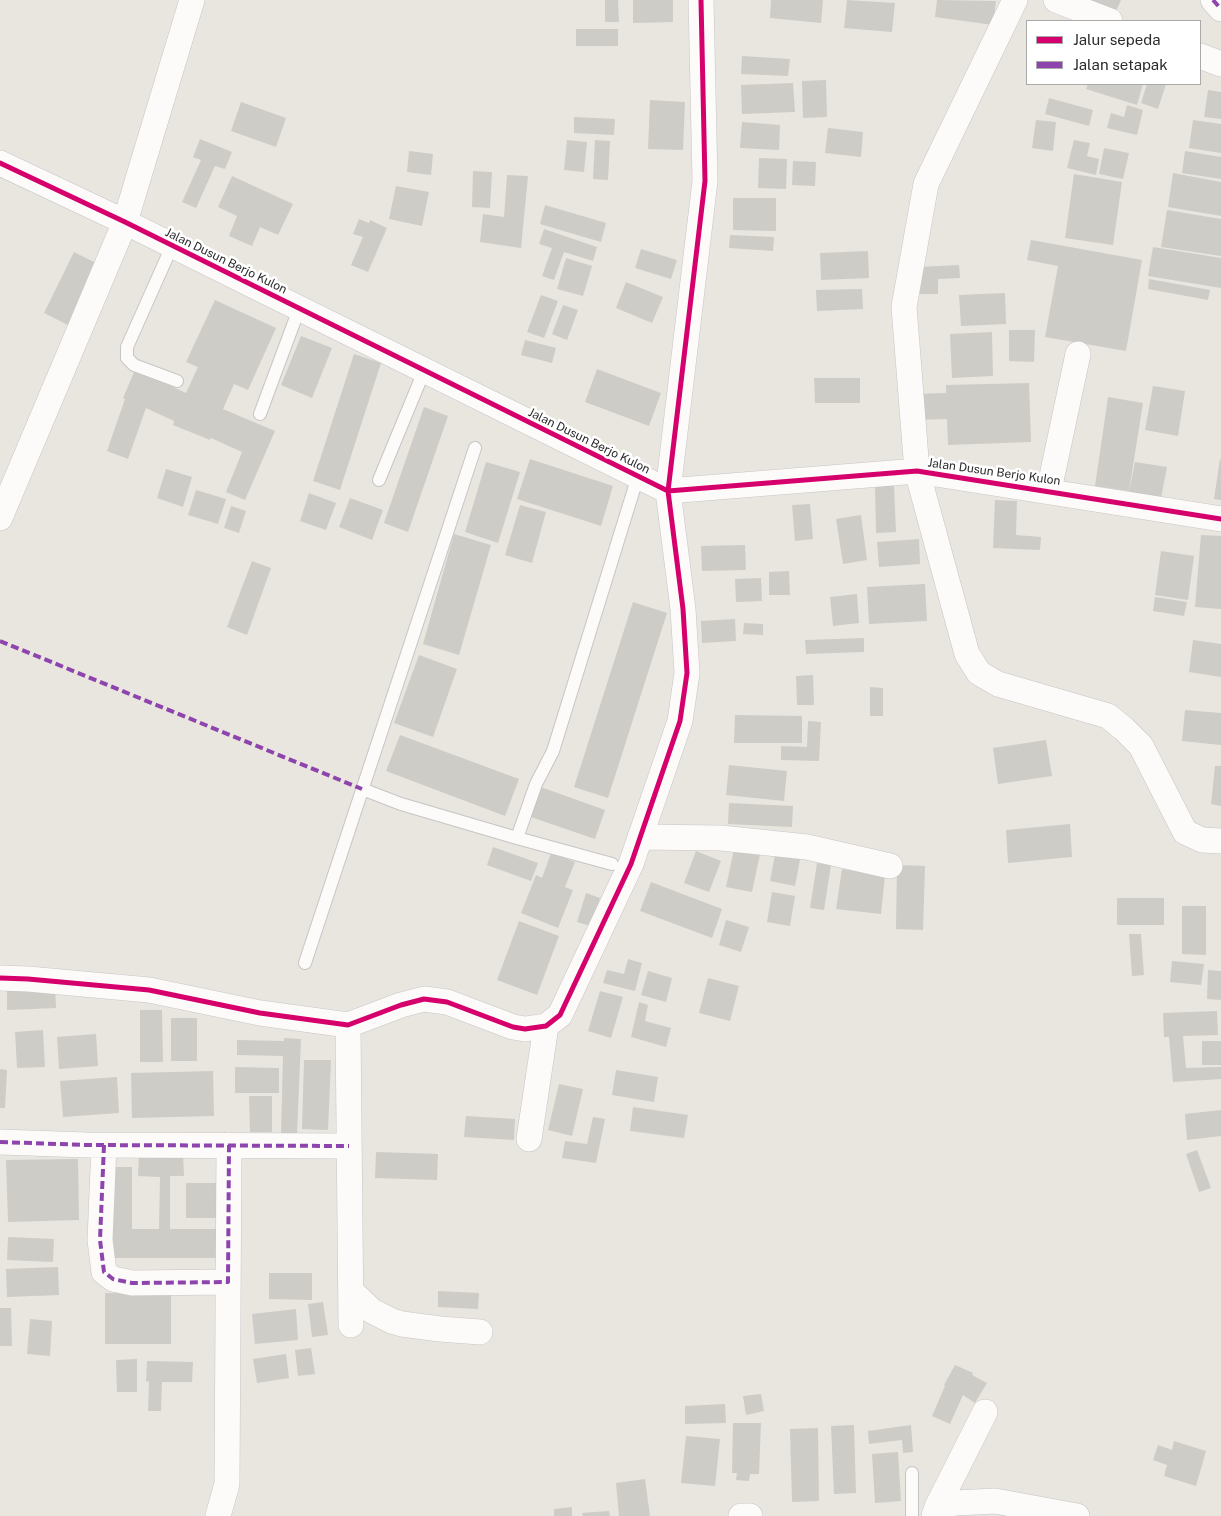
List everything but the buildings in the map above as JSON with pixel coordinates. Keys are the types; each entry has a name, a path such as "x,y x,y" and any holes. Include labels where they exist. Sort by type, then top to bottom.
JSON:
{"street":[{"path":"0,518 125,222 192,0"},
{"path":"0,978 28,978 149,990 260,1012 348,1025 401,1004 424,999 447,1002 513,1027 525,1029 546,1026 560,1015 631,864 680,721 687,673 683,609 668,492 705,181 701,0"},
{"path":"1015,0 926,184 904,307 916,471 967,654 979,673 998,684 1108,716 1141,746 1184,832 1202,840 1221,841"},
{"path":"1056,0 1107,20"},
{"path":"1213,0 1221,9"},
{"path":"1201,56 1221,64"},
{"name":"Jalan Dusun Berjo Kulon","path":"0,163 125,222 668,492 916,471 1221,518"},
{"path":"1049,490 1078,354"},
{"path":"640,838 721,838 808,847 890,866"},
{"path":"348,1025 351,1325"},
{"path":"529,1139 546,1026"},
{"path":"0,1142 104,1145 349,1146"},
{"path":"104,1145 100,1240 104,1272 112,1278 132,1283 228,1282"},
{"path":"218,1516 226,1484 229,1145"},
{"path":"351,1291 372,1311 392,1321 440,1329 480,1332"},
{"path":"936,1511 984,1412"},
{"path":"936,1511 956,1502 995,1501 1077,1516"},
{"path":"741,1516 750,1516"}],"lane":[{"path":"172,246 128,347 127,358 134,365 178,381"},
{"path":"260,414 299,309"},
{"path":"379,480 424,371"},
{"path":"306,963 475,448"},
{"path":"516,838 536,784 554,751 638,476"},
{"path":"362,789 401,804 612,864"},
{"path":"912,1473 912,1516"}],"marked path":[{"path":"1213,0 1221,9"},
{"path":"0,641 362,789"},
{"path":"0,1142 87,1145 349,1146"},
{"path":"104,1145 100,1240 104,1272 113,1279 132,1283 228,1282 229,1145"}],"cycle path":[{"path":"0,978 149,990 260,1013 348,1025 401,1005 424,999 447,1002 513,1027 525,1029 546,1026 560,1015 631,864 680,721 687,673 683,609 668,491 705,181 701,0"},
{"path":"0,163 125,222 668,491 917,471 1221,519"}]}
